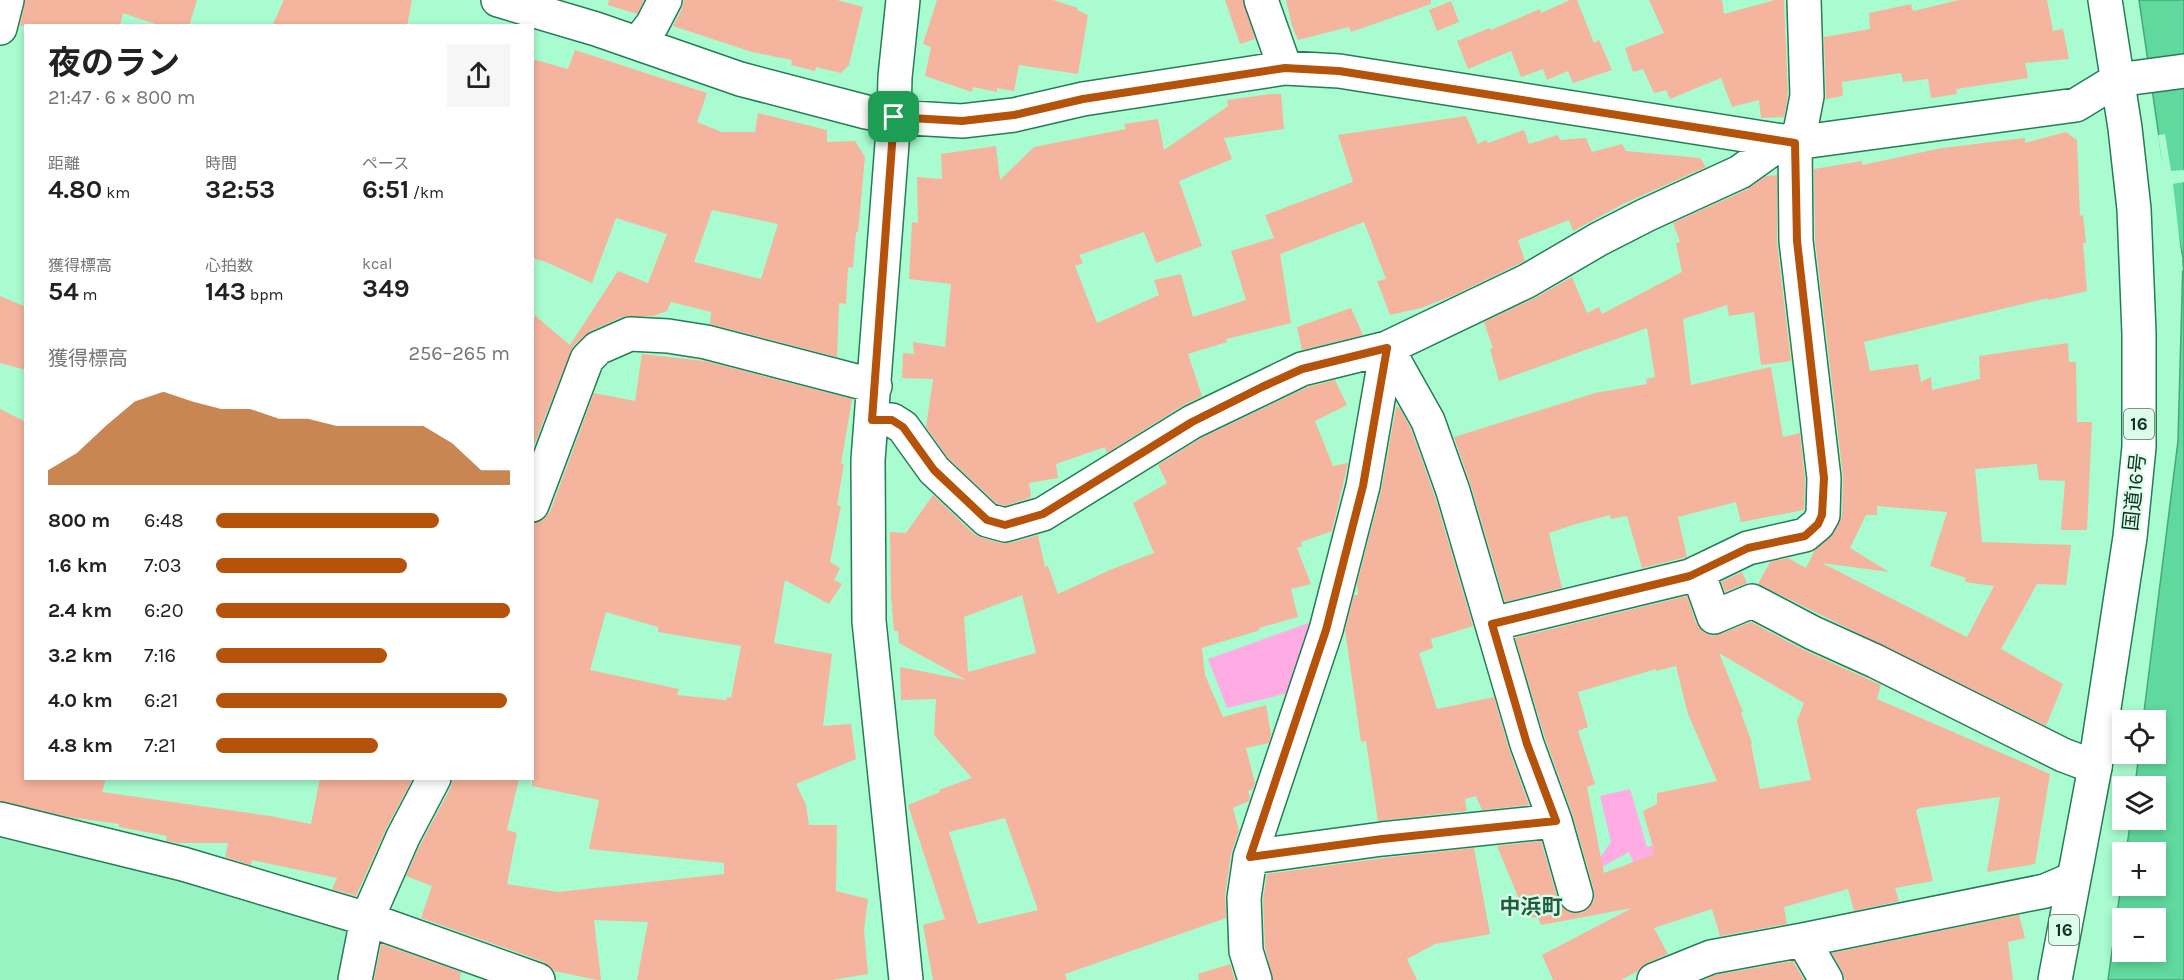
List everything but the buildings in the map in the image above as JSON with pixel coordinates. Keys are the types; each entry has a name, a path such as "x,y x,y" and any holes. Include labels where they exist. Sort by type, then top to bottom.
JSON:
{"main road":[{"path":"0,28 7,0"},
{"path":"498,0 596,29 740,79 866,112 894,117 962,121 1014,115 1083,99 1285,68 1339,71 1788,142 2076,105 2117,80 2184,71"},
{"path":"638,43 652,25 665,0"},
{"path":"903,0 895,77 894,117 868,460 868,621 906,980"},
{"path":"1261,0 1285,68"},
{"path":"872,420 892,420 903,427 934,470 987,520 1005,525 1043,514 1192,422 1262,387 1302,369 1387,348 1527,281 1599,239 1646,215 1740,172 1788,142 1801,127 1807,96 1804,0"},
{"name":"国道16号","path":"2055,980 2096,767 2130,537 2139,447 2139,333 2134,210 2128,151 2105,0"},
{"path":"1492,624 1690,576 1748,548 1805,536 1818,524 1822,515 1824,478 1788,142"},
{"path":"534,500 587,359 598,348 630,334 668,336 706,342 875,386"},
{"path":"1387,348 1428,421 1455,498 1527,744 1556,821 1576,895"},
{"path":"1254,980 1246,951 1245,909 1250,857 1326,630 1363,486 1387,348"},
{"path":"1698,572 1714,616 1752,601 2063,755 2096,767"},
{"path":"355,980 367,919 403,837 433,780"},
{"path":"0,819 183,864 367,919 538,980"},
{"path":"1250,857 1382,839 1556,821"},
{"path":"1654,980 1711,957 2045,891 2073,879"},
{"path":"1803,940 1826,980"}],"shaded area":[{"path":"2139,0 2184,0 2184,980 2108,980 2112,951 2112,962 2166,962 2166,908 2118,908 2120,896 2166,896 2166,842 2128,842 2129,830 2166,830 2166,776 2136,776 2138,764 2166,764 2166,710 2144,710 2178,441 2183,258 2162,157"},
{"path":"1314,621 1292,692 1227,708 1208,659"},
{"path":"1630,789 1647,847 1693,835 1637,871 1629,852 1600,868 1597,862 1611,842 1600,796"},
{"path":"0,832 175,874 345,926 353,937 346,980 0,980"}],"pier":[{"path":"2165,134 2171,171 2184,170 2184,182 2173,184 2183,270 2180,271 2180,259 2168,202 2158,135"}],"district":[{"name":"中浜町","path":"1531,907"}],"route":[{"path":"1285,68 1339,71 1795,143 1797,241 1824,478 1822,515 1818,524 1805,536 1748,548 1690,576 1492,624 1527,744 1556,821 1382,839 1250,857 1326,630 1363,486 1387,348 1302,369 1262,387 1192,422 1043,514 1005,525 987,520 934,470 903,427 892,420 872,420 894,117 962,121 1014,115 1083,99 1285,68"}]}
